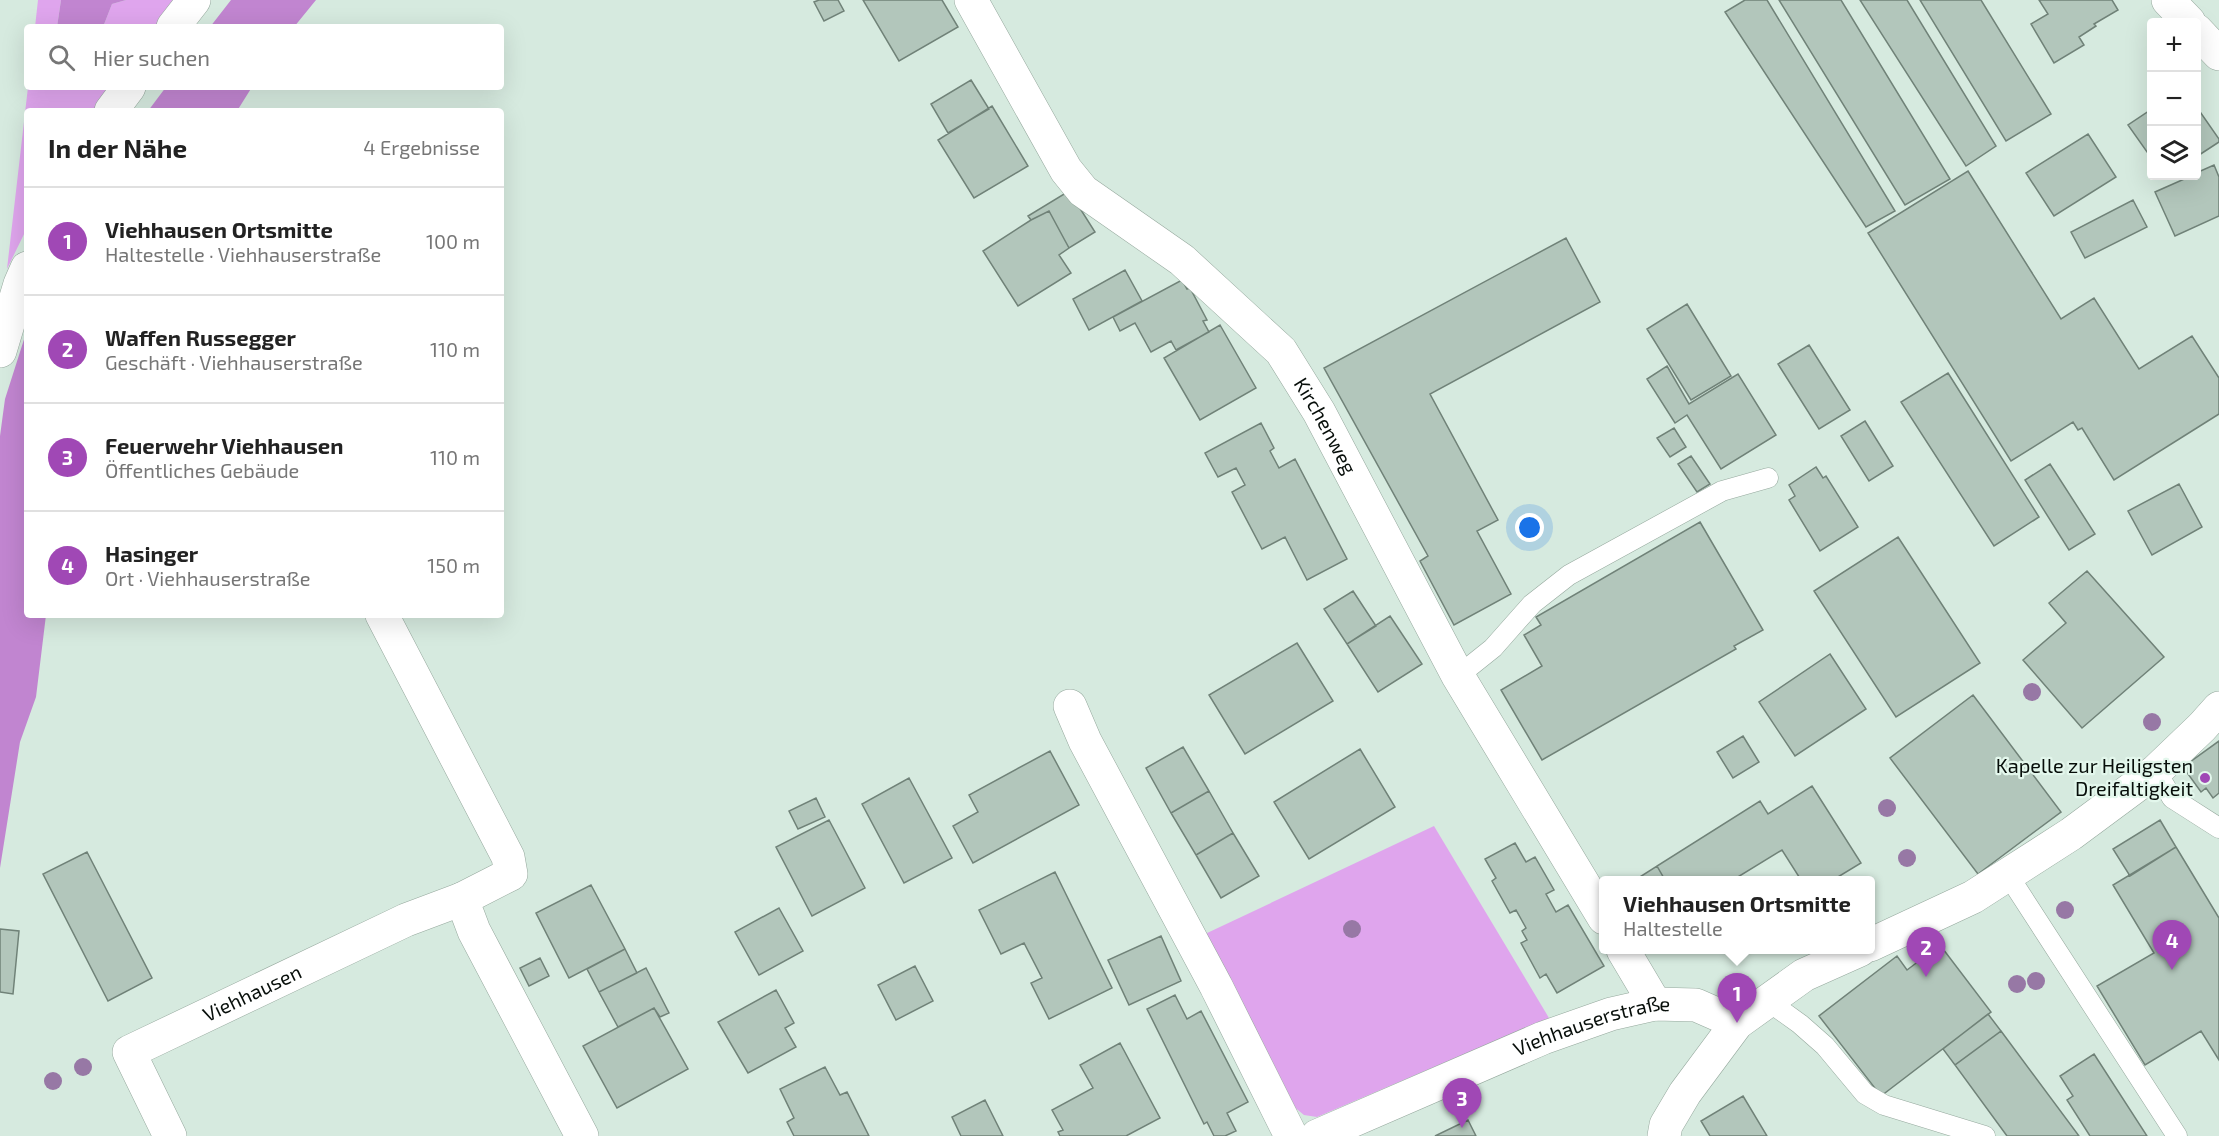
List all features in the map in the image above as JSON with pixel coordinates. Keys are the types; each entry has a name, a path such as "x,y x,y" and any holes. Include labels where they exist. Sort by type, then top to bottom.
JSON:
{"main road":[{"path":"175,24 194,0"},
{"name":"Kirchenweg","path":"971,0 1066,170 1083,191 1182,260 1281,351 1319,412 1458,676 1599,910"},
{"path":"2168,0 2207,38"},
{"path":"113,108 127,90"},
{"path":"0,351 24,275"},
{"name":"Viehhausen","path":"170,1136 129,1052 406,920 462,899 511,874 508,857 384,618"},
{"path":"1070,706 1085,741 1216,986 1291,1136"},
{"path":"1875,943 1973,897 2071,834 2156,771 2219,708"},
{"path":"462,899 474,931 582,1136"},
{"path":"1625,954 1655,1004"},
{"path":"1664,1136 1666,1125 1684,1093 1737,1023 1804,975 1851,954"},
{"name":"Viehhauserstraße","path":"1317,1136 1543,1038 1611,1014 1655,1004 1696,1005 1737,1023"}],"lane":[{"path":"1458,676 1493,648 1532,604 1569,575 1722,490 1768,478"},
{"path":"2156,771 2172,798 2219,828"},
{"path":"2008,875 2176,1136"},
{"path":"1768,1001 1826,1046 1865,1094 1884,1105 1984,1136"}],"shaded area":[{"path":"38,0 61,0 57,24 35,24"},
{"path":"61,0 126,0 112,4 104,24 57,24"},
{"path":"126,0 176,0 157,24 104,24 112,4"},
{"path":"231,0 316,0 296,24 212,24"},
{"path":"28,90 107,90 95,108 26,108"},
{"path":"164,90 250,90 239,108 150,108"},
{"path":"24,122 24,234 7,269"},
{"path":"24,339 24,618 46,618 36,697 20,742 0,868 0,436 5,399"},
{"path":"1434,826 1549,1018 1317,1117 1304,1115 1293,1106 1205,934"}],"building":[{"path":"838,0 844,11 824,21 814,2"},
{"path":"863,0 942,0 958,27 899,61"},
{"path":"1745,0 1767,0 1895,211 1866,227 1725,12"},
{"path":"1779,0 1841,0 1950,179 1905,205"},
{"path":"1860,0 1907,0 1996,146 1966,166"},
{"path":"1920,0 1981,0 2051,114 2006,141"},
{"path":"2039,0 2112,0 2118,10 2094,24 2096,26 2079,37 2084,45 2054,63 2031,24 2048,14"},
{"path":"971,80 989,109 948,133 931,104"},
{"path":"992,106 1028,166 974,198 938,140"},
{"path":"2147,112 2147,152 2128,125"},
{"path":"2201,113 2219,139 2219,142 2201,154"},
{"path":"2088,134 2116,177 2054,216 2026,173"},
{"path":"2214,165 2219,177 2219,216 2175,236 2155,192 2182,180 2201,180 2201,171"},
{"path":"1968,171 2061,319 2094,298 2139,369 2192,336 2219,378 2219,414 2114,480 2082,428 2078,430 2073,422 2011,461 1868,233"},
{"path":"1069,191 1095,232 1069,248 1049,211 1031,220 1028,216"},
{"path":"2133,200 2147,227 2085,258 2071,232"},
{"path":"1049,211 1069,248 1059,255 1071,273 1018,306 983,251"},
{"path":"1566,238 1600,302 1430,394 1498,520 1477,531 1511,594 1454,625 1420,561 1428,556 1324,368"},
{"path":"1125,270 1142,301 1089,330 1073,299"},
{"path":"1182,280 1187,289 1190,288 1207,320 1203,321 1209,332 1176,350 1171,341 1151,352 1135,323 1120,331 1113,317"},
{"path":"1687,304 1731,376 1691,400 1647,329"},
{"path":"1220,325 1256,388 1200,420 1164,358"},
{"path":"1809,345 1850,410 1819,429 1778,364"},
{"path":"1667,366 1689,404 1738,374 1776,435 1721,469 1687,415 1675,423 1647,379"},
{"path":"1948,373 2039,517 1994,546 1901,402"},
{"path":"1865,421 1893,466 1869,481 1841,436"},
{"path":"1261,423 1274,448 1270,451 1279,468 1295,459 1347,559 1307,580 1285,537 1262,549 1232,492 1245,485 1236,468 1218,477 1205,453"},
{"path":"1674,428 1686,447 1670,457 1657,438"},
{"path":"1691,456 1710,484 1697,492 1678,464"},
{"path":"2050,464 2095,534 2069,550 2025,480"},
{"path":"1816,467 1823,478 1826,476 1858,527 1820,551 1789,500 1795,496 1789,485"},
{"path":"2179,484 2202,527 2152,555 2128,511"},
{"path":"1700,522 1763,630 1734,646 1736,649 1542,760 1501,690 1542,666 1524,635 1541,625 1536,617"},
{"path":"1898,537 1980,663 1896,717 1814,591"},
{"path":"2087,571 2164,657 2082,728 2023,660 2066,623 2049,603"},
{"path":"1353,591 1376,626 1347,644 1324,609"},
{"path":"1390,616 1422,664 1378,692 1347,644"},
{"path":"1297,643 1333,701 1245,754 1209,695"},
{"path":"1830,654 1866,709 1795,756 1759,702"},
{"path":"1973,695 2061,812 1978,874 1890,758"},
{"path":"1743,736 1759,762 1733,778 1717,752"},
{"name":"Kapelle zur Heiligsten Dreifaltigkeit","path":"2219,741 2219,793 2213,798 2206,788 2201,792 2183,767"},
{"path":"1183,747 1209,791 1171,813 1146,768"},
{"path":"1360,749 1395,807 1309,859 1274,802"},
{"path":"1050,751 1079,805 973,863 953,826 978,812 969,795"},
{"path":"909,778 952,858 904,883 862,804"},
{"path":"1812,786 1861,863 1840,876 1798,876 1782,850 1740,876 1663,876 1657,866 1760,801 1768,814"},
{"path":"1209,791 1233,833 1196,855 1171,813"},
{"path":"816,798 825,817 798,829 789,811"},
{"path":"829,820 865,888 812,916 776,847"},
{"path":"2160,820 2176,847 2130,876 2113,849"},
{"path":"1233,833 1259,876 1221,898 1196,855"},
{"path":"1515,843 1526,862 1535,857 1554,890 1546,894 1556,912 1568,905 1604,966 1557,993 1546,974 1540,978 1521,943 1527,940 1522,931 1526,928 1516,910 1510,913 1492,881 1496,878 1485,859"},
{"path":"2176,847 2219,918 2219,1060 2201,1031 2145,1065 2097,986 2154,953 2113,885"},
{"path":"87,852 152,978 108,1001 43,874"},
{"path":"1657,866 1663,876 1641,876"},
{"path":"1055,872 1112,988 1049,1019 1031,983 1042,978 1024,943 1001,954 979,910"},
{"path":"591,885 625,949 569,978 536,913"},
{"path":"779,908 803,951 759,975 735,932"},
{"path":"0,929 19,931 13,994 0,992"},
{"path":"1161,936 1181,981 1129,1005 1108,960"},
{"path":"1940,945 1991,1012 1881,1096 1819,1016 1897,956 1907,970"},
{"path":"625,949 637,973 599,992 587,969"},
{"path":"540,958 549,976 529,986 520,968"},
{"path":"915,966 933,1001 896,1020 878,985"},
{"path":"646,968 669,1013 660,1017 654,1008 618,1027 599,992"},
{"path":"776,990 794,1023 785,1028 796,1047 748,1073 718,1022"},
{"path":"1175,995 1187,1019 1201,1011 1248,1102 1227,1113 1236,1131 1225,1136 1214,1136 1207,1122 1204,1124 1147,1009"},
{"path":"654,1008 688,1069 617,1108 583,1046"},
{"path":"1988,1014 2001,1031 1955,1065 1943,1049"},
{"path":"2001,1031 2079,1136 2007,1136 1955,1065"},
{"path":"1120,1043 1160,1118 1126,1136 1060,1136 1058,1132 1063,1130 1052,1110 1093,1088 1080,1065"},
{"path":"2094,1054 2147,1136 2090,1136 2067,1100 2073,1096 2060,1076"},
{"path":"825,1067 840,1095 847,1092 869,1136 794,1136 787,1122 794,1118 780,1089"},
{"path":"1743,1096 1767,1136 1710,1136 1701,1121"},
{"path":"985,1100 1003,1136 961,1136 952,1117"},
{"path":"1468,1120 1476,1136 1435,1136"}],"place":[{"name":"Kapelle zur Heiligsten Dreifaltigkeit","path":"2205,778"},
{"name":"Hasinger","path":"2172,970"},
{"name":"Waffen Russegger","path":"1926,977"},
{"name":"Viehhausen Ortsmitte","path":"1737,1023"},
{"name":"Feuerwehr Viehhausen","path":"1462,1128"}]}
